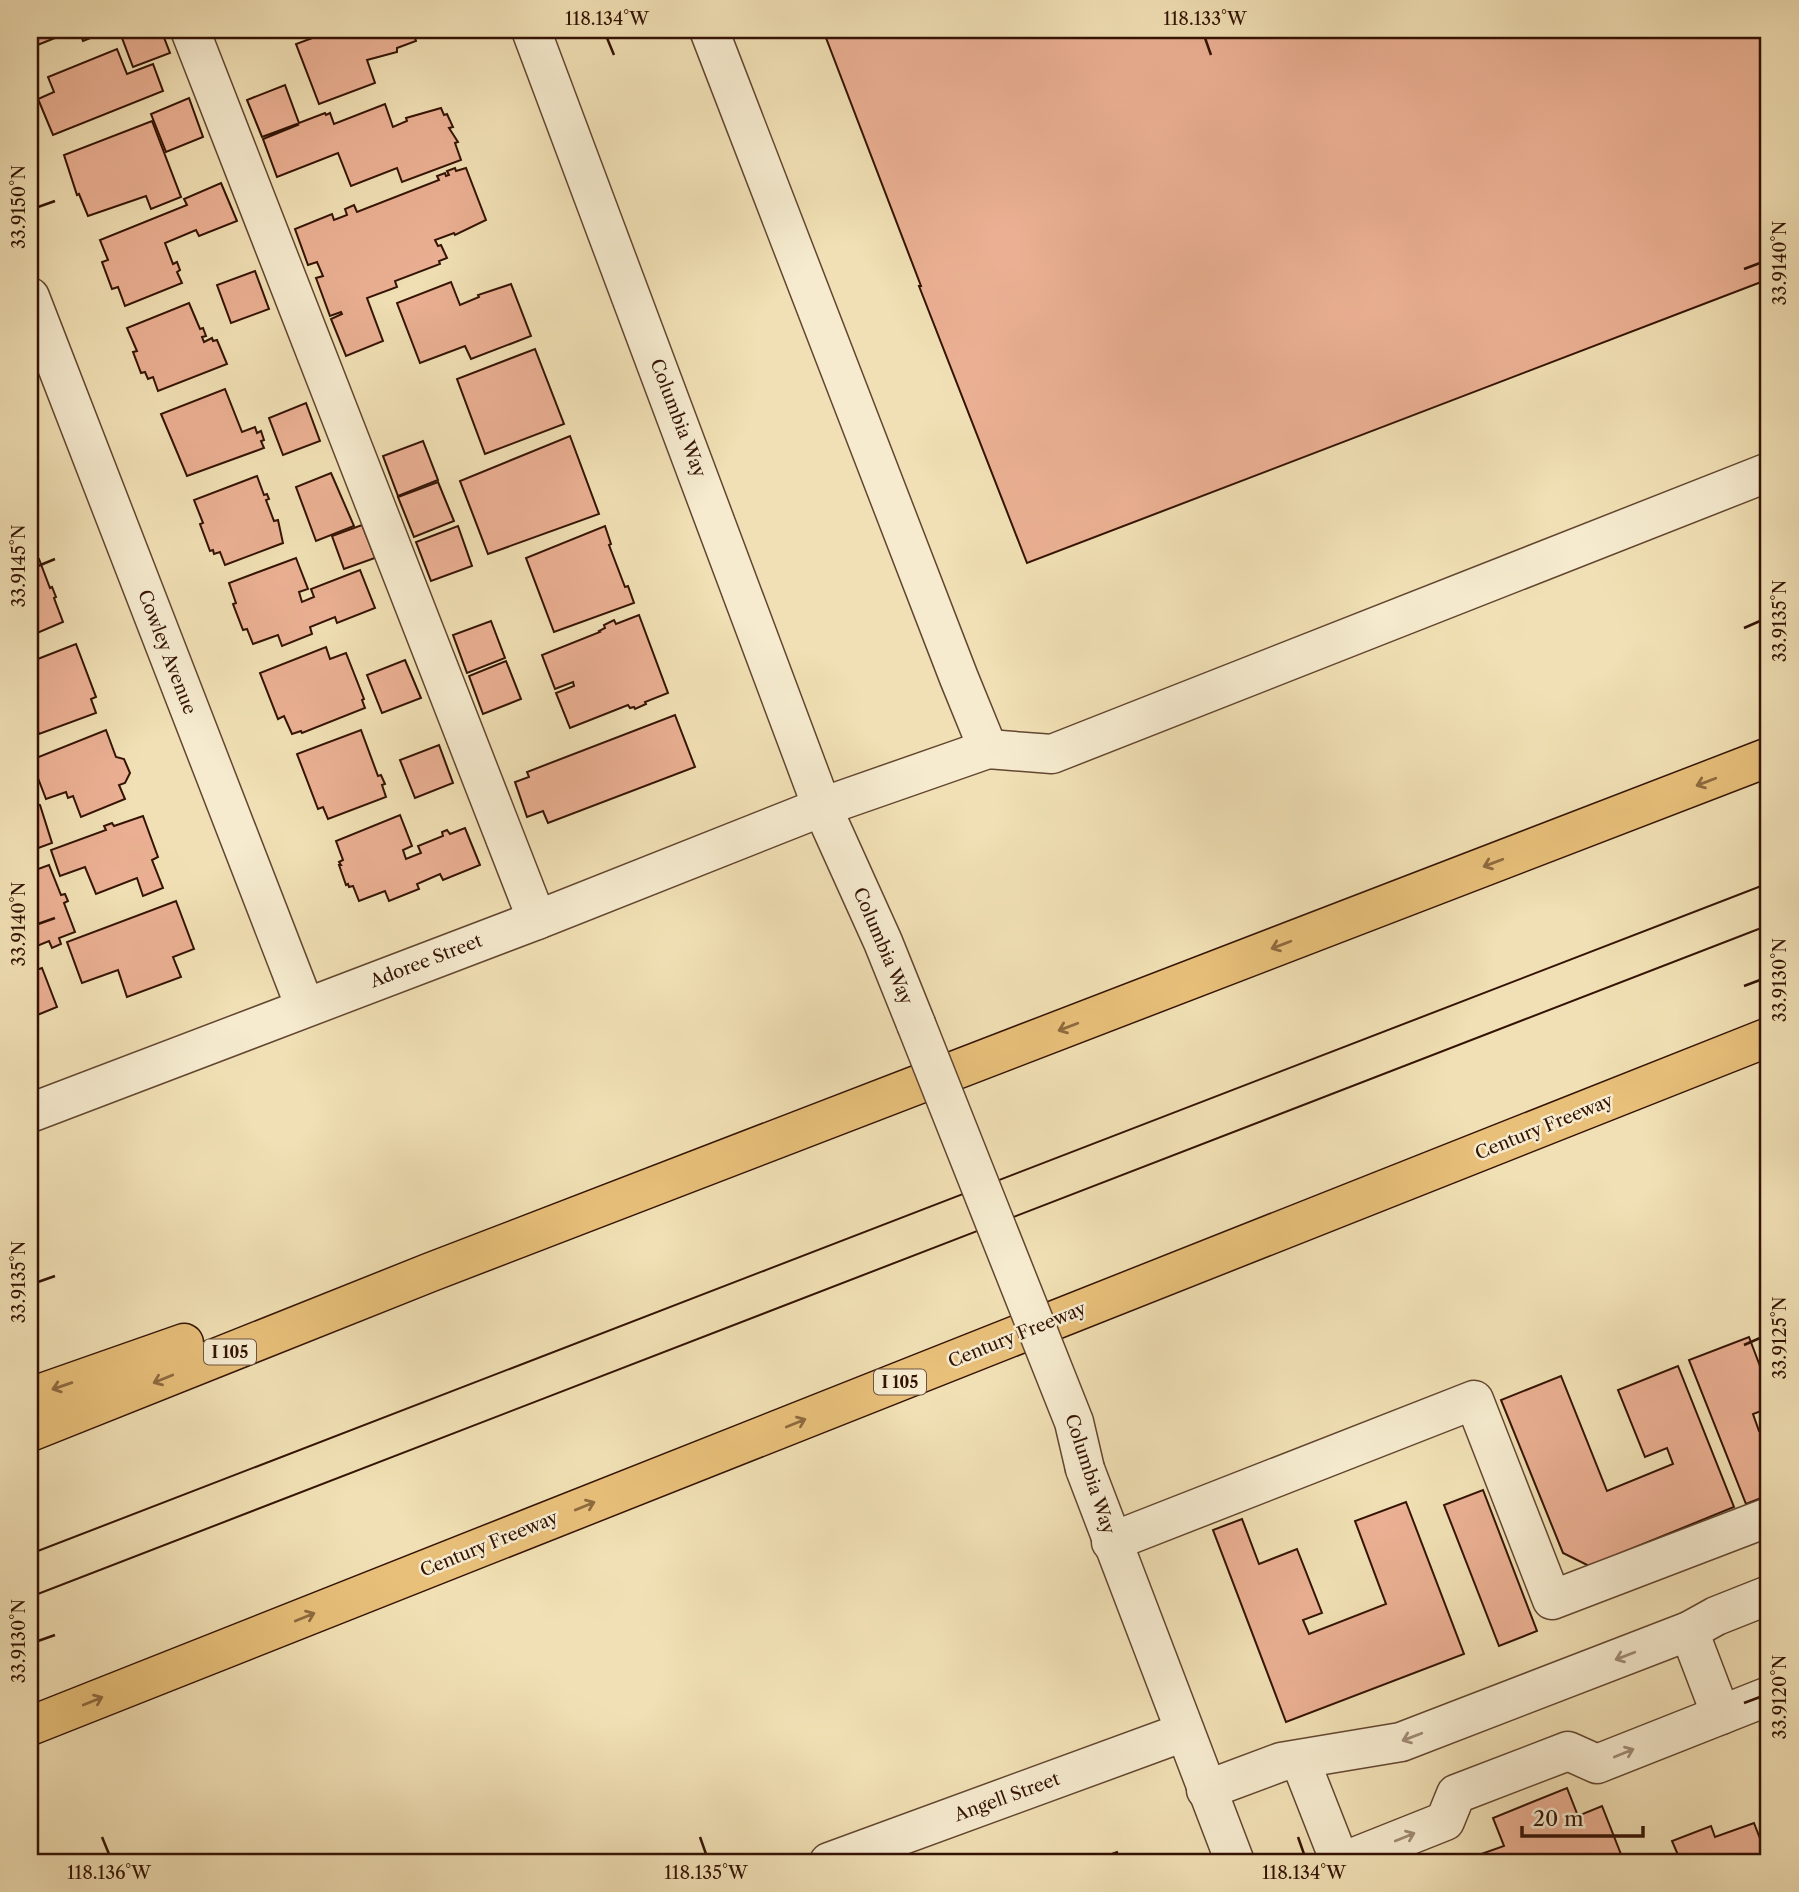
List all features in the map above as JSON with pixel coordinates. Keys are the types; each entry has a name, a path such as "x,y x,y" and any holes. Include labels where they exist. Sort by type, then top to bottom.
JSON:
{"highway":[{"name":"I 105","path":"30,1432 431,1272 1769,757"},
{"name":"Century Freeway","path":"30,1726 1769,1037"},
{"path":"30,1397 346,1287 431,1272"}],"street":[{"path":"190,30 537,920"},
{"name":"Columbia Way","path":"531,30 822,807 883,942 1074,1422 1085,1469 1111,1542 1235,1862"},
{"path":"709,30 988,749 1052,754 1769,472"},
{"name":"Cowley Avenue","path":"30,297 305,1007"},
{"name":"Adoree Street","path":"30,1113 537,920 822,807 988,749"},
{"path":"1111,1542 1474,1400 1552,1600 1769,1517"},
{"path":"1206,1790 1281,1762 1401,1742 1689,1631 1716,1616 1769,1595"},
{"path":"1689,1631 1721,1715"},
{"path":"1300,1760 1341,1862 1445,1821 1457,1794 1555,1755 1568,1751 1597,1764 1769,1696"},
{"name":"Angell Street","path":"830,1862 1184,1732"}],"building":[{"path":"30,30 75,30 30,48"},
{"path":"79,30 111,30 83,41"},
{"path":"119,30 161,30 170,53 133,67"},
{"path":"334,30 412,30 416,41 397,48 397,52 367,60 375,83 319,104 296,44"},
{"path":"823,30 1769,30 1769,279 1027,563"},
{"path":"117,49 127,74 153,64 163,91 53,135 38,99 54,92 48,77"},
{"path":"285,85 299,123 330,113 334,124 385,104 393,127 407,121 406,118 441,108 453,127 449,128 458,142 455,143 461,160 402,182 397,168 351,186 338,153 277,177 263,139 298,125 262,137 247,100"},
{"path":"189,98 203,137 166,152 151,114"},
{"path":"152,121 181,197 151,209 146,196 88,216 79,194 77,195 64,155"},
{"path":"455,168 456,171 466,168 486,220 455,235 454,233 435,240 438,246 441,245 447,258 439,261 440,264 395,281 397,287 367,298 383,341 346,356 331,319 342,314 341,312 330,316 316,278 323,276 317,262 308,265 295,229 332,214 334,220 347,215 345,209 354,205 357,212 439,180 437,176 445,173 446,176 449,175 447,171"},
{"path":"221,183 237,221 199,236 196,230 165,243 173,264 177,262 180,270 177,272 182,283 125,306 118,287 112,289 102,262 108,260 100,240 187,205 184,199"},
{"path":"255,271 269,309 231,323 217,285"},
{"path":"451,282 460,305 479,297 478,295 511,284 531,336 471,359 465,346 420,363 397,303"},
{"path":"189,303 200,329 203,328 206,336 202,337 204,342 212,338 213,341 217,340 227,364 158,391 153,377 148,379 145,372 141,373 133,352 137,351 127,328"},
{"path":"535,349 564,424 485,454 457,379"},
{"path":"225,389 242,432 255,427 257,433 261,431 264,448 187,476 161,414"},
{"path":"306,403 320,441 283,455 269,418"},
{"path":"570,436 599,514 488,554 460,481"},
{"path":"423,441 438,480 398,496 383,456"},
{"path":"331,473 354,526 316,541 296,487"},
{"path":"257,476 264,495 267,494 269,499 266,500 274,521 278,520 283,543 225,565 220,552 214,554 213,550 210,551 194,500"},
{"path":"438,482 454,521 414,537 398,497"},
{"path":"362,525 375,558 344,569 332,536"},
{"path":"458,526 472,566 431,581 416,542"},
{"path":"605,526 611,544 609,545 634,603 554,632 526,558"},
{"path":"296,558 308,589 299,592 302,602 314,597 311,589 360,570 375,608 337,623 335,617 310,627 312,634 282,646 278,635 253,644 247,629 243,630 233,604 236,603 229,583"},
{"path":"39,559 56,597 54,598 63,622 30,636 30,563"},
{"path":"639,615 668,693 635,709 628,705 570,728 556,693 574,686 573,682 555,689 542,655 600,632 605,628 604,625 614,620 616,624"},
{"path":"491,621 505,658 467,673 453,635"},
{"path":"76,644 96,697 91,699 96,713 39,734 35,722 30,723 30,662"},
{"path":"326,647 330,659 346,653 365,708 302,733 292,734 284,716 278,719 260,673"},
{"path":"405,660 421,698 382,713 367,675"},
{"path":"506,661 521,699 483,714 469,676"},
{"path":"675,715 695,767 548,823 543,811 527,817 515,782 529,777 527,772"},
{"path":"106,730 116,757 124,759 130,773 125,783 119,785 125,799 81,817 73,796 68,798 66,792 46,799 31,760"},
{"path":"361,730 378,776 381,775 385,784 382,785 386,797 328,819 323,807 318,809 297,754"},
{"path":"439,745 453,783 415,798 400,760"},
{"path":"40,805 52,843 30,851 30,806"},
{"path":"400,815 412,846 403,850 406,859 421,853 418,846 443,836 442,832 447,830 450,834 465,828 480,865 443,880 440,874 417,884 419,889 389,901 385,891 359,901 353,886 346,885 339,865 343,860 336,841"},
{"path":"143,816 158,857 152,860 163,888 143,896 137,878 96,894 85,867 60,876 51,850 106,830 104,826 112,823 114,826"},
{"path":"49,865 61,895 65,894 68,901 64,903 75,932 59,938 61,944 52,948 49,941 37,946 30,927 30,872"},
{"path":"176,901 194,949 173,957 181,977 127,997 118,970 82,983 67,942"},
{"path":"42,968 57,1007 30,1018 30,972"},
{"path":"1749,1337 1769,1390 1769,1408 1753,1414 1759,1431 1769,1427 1769,1495 1746,1504 1689,1360"},
{"path":"1678,1366 1734,1507 1589,1566 1563,1553 1501,1400 1561,1376 1607,1491 1673,1464 1667,1448 1645,1457 1618,1390"},
{"path":"1483,1490 1537,1631 1499,1646 1444,1505"},
{"path":"1406,1502 1464,1654 1286,1722 1213,1530 1242,1519 1259,1564 1297,1549 1322,1613 1303,1620 1309,1634 1386,1604 1355,1521"},
{"path":"1769,1713 1769,1737 1761,1716"},
{"path":"1567,1788 1578,1816 1602,1806 1624,1862 1474,1862 1483,1858 1481,1854 1504,1846 1493,1818"},
{"path":"1754,1823 1769,1862 1681,1862 1672,1841 1711,1826 1715,1837"},
{"path":"1117,1852 1120,1862 1089,1862"}],"tram line":[{"path":"30,1554 1769,883"},
{"path":"30,1597 1769,925"}]}
